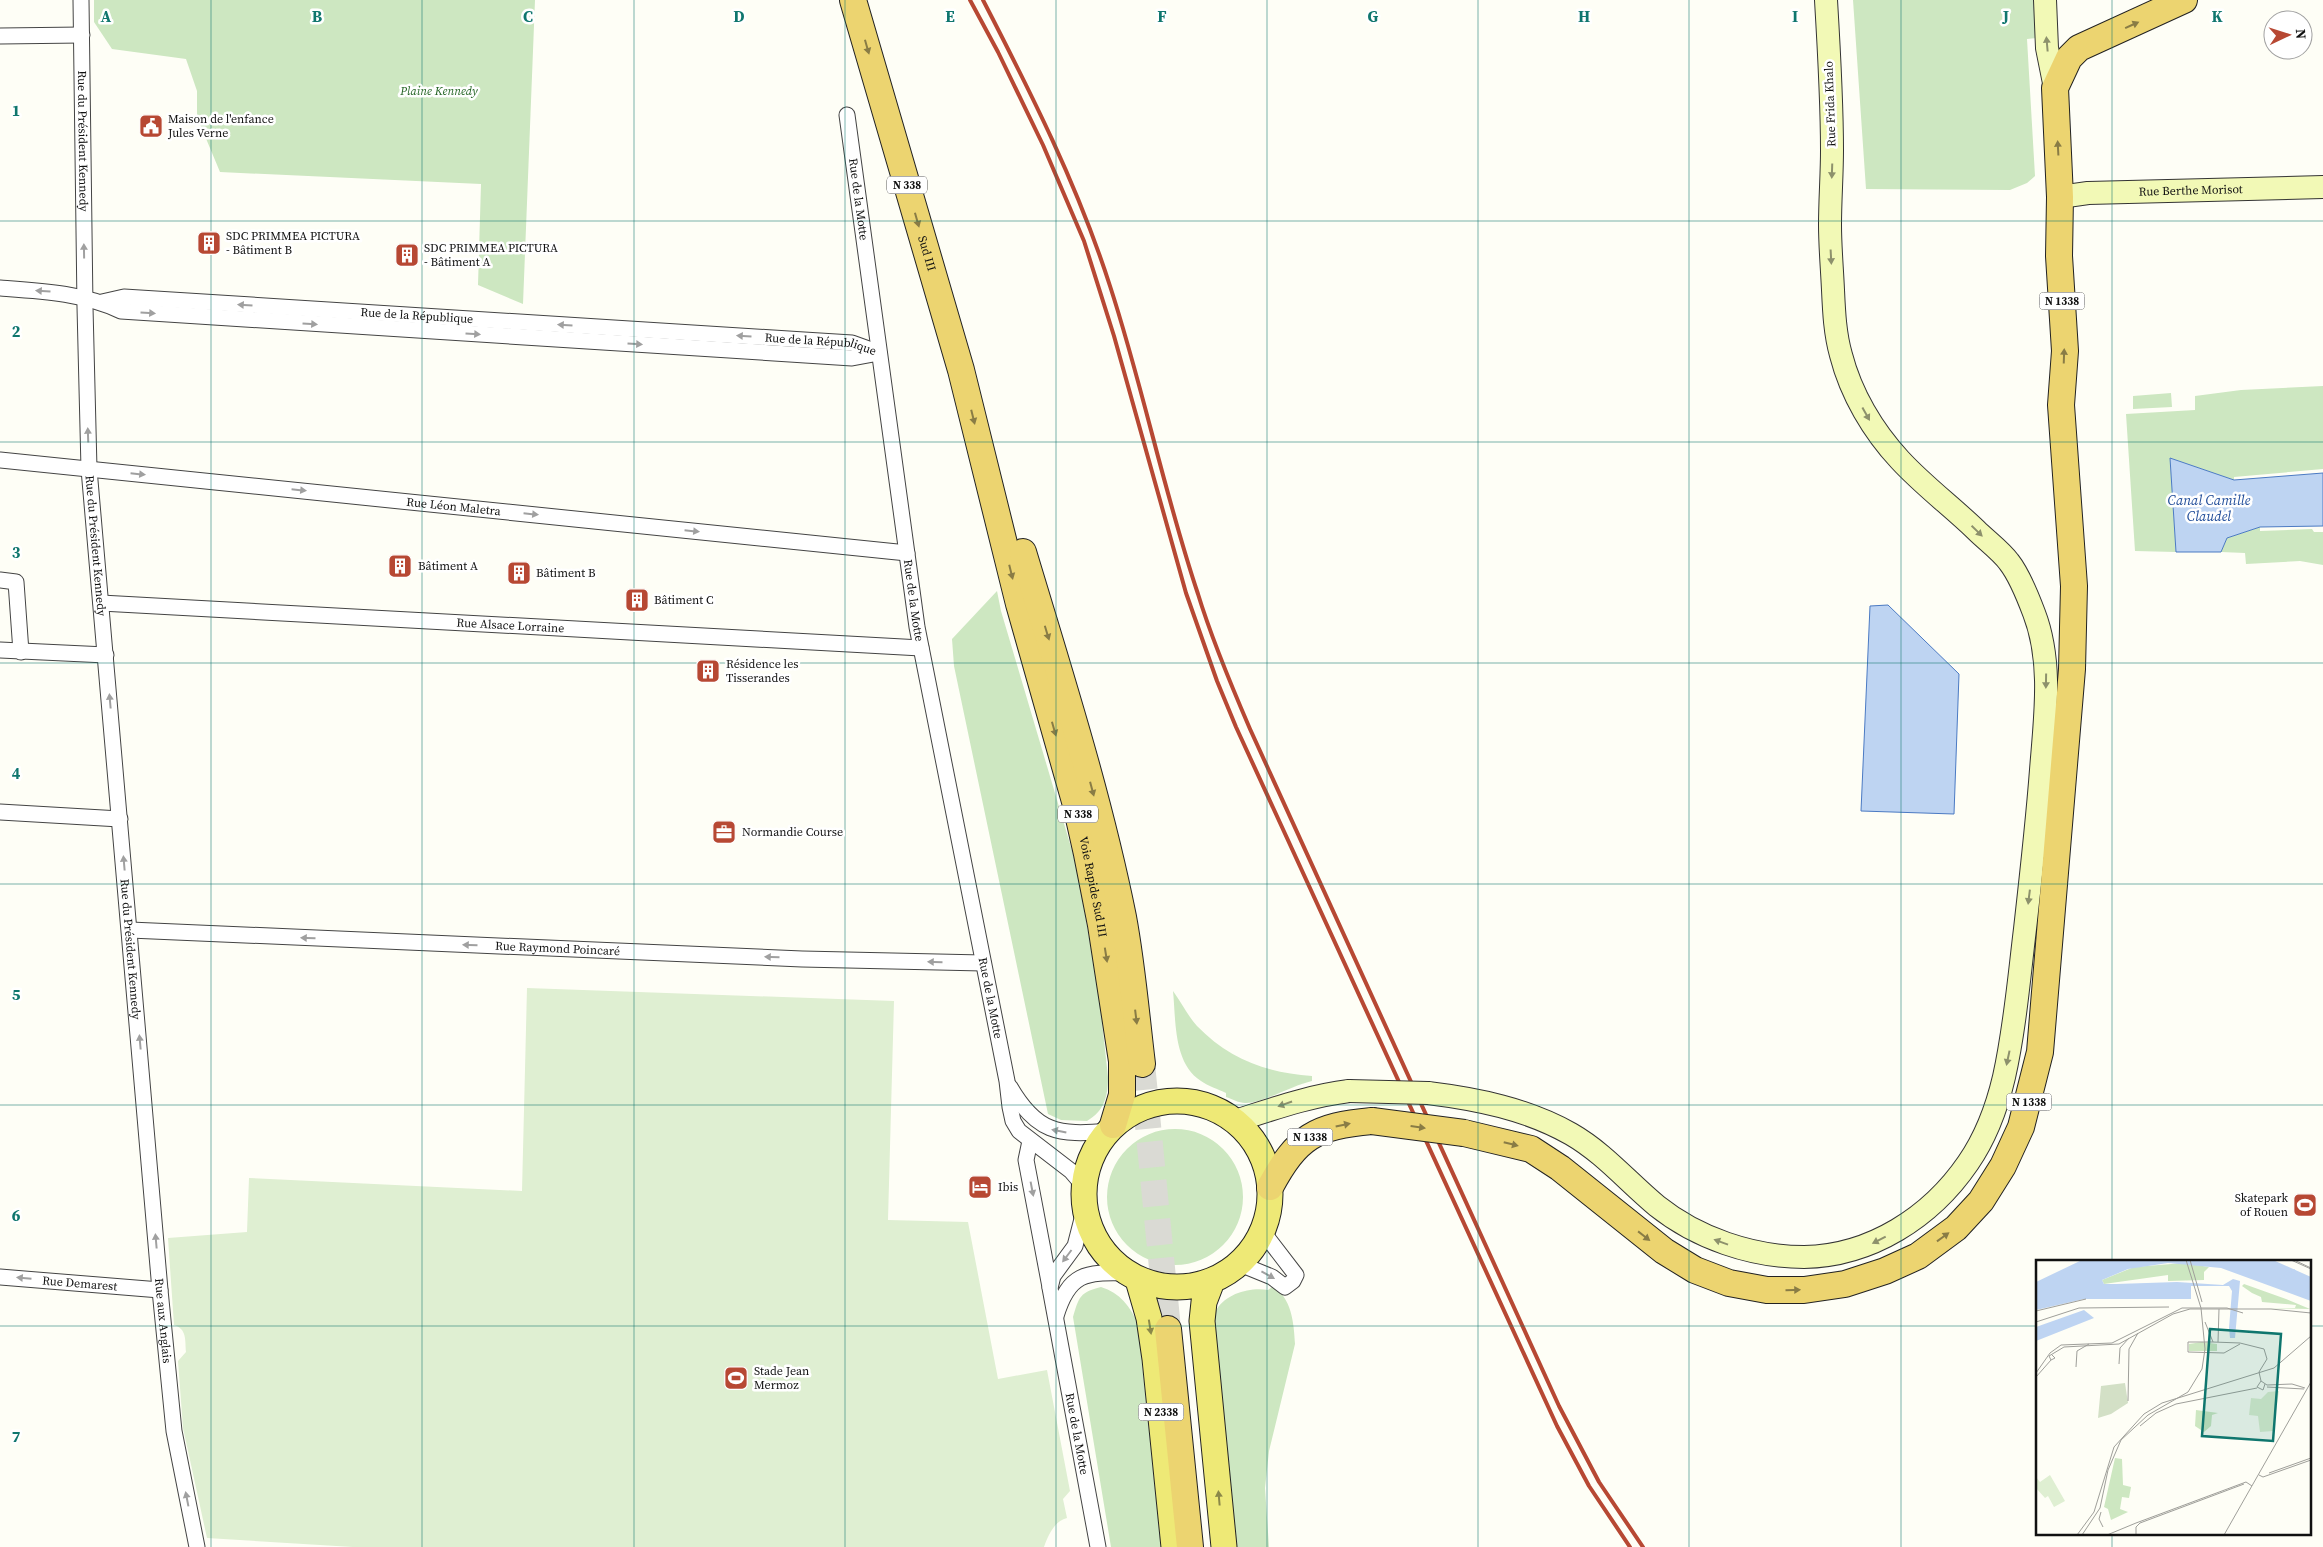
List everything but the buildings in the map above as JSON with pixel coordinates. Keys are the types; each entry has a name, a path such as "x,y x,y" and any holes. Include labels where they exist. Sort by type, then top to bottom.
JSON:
{"highway":[{"name":"Sud III","path":"853,0 960,370 996,508"},
{"name":"N 1338","path":"1270,1187 1284,1162 1303,1141 1322,1130 1347,1124 1372,1122 1464,1133 1531,1149 1560,1168 1657,1246 1695,1270 1729,1283 1767,1290 1804,1290 1845,1284 1885,1271 1918,1256 1956,1228 1981,1201 2002,1166 2021,1127 2040,1052 2067,735 2073,644 2074,586 2061,405 2065,351 2059,256 2060,197 2055,88 2070,58 2080,48 2184,0"},
{"path":"996,508 1013,519 1095,799 1123,919 1142,1064"},
{"name":"Voie Rapide Sud III","path":"996,508 1019,604 1076,805 1098,907 1122,1061 1122,1095 1110,1128"},
{"path":"1168,1329 1190,1547"}],"main road":[{"name":"Rue Frida Khalo","path":"1235,1121 1321,1094 1349,1091 1448,1096 1500,1106 1539,1117 1575,1136 1604,1157 1660,1208 1688,1226 1720,1242 1752,1251 1784,1256 1808,1257 1836,1254 1869,1245 1900,1230 1922,1214 1949,1187 1969,1162 1985,1134 1995,1110 2010,1046 2035,848 2045,720 2046,668 2041,633 2032,608 2009,562 1901,462 1875,430 1854,391 1841,355 1835,319 1830,208 1832,153 1826,0"},
{"path":"2045,0 2048,48 2055,88"},
{"name":"Rue Berthe Morisot","path":"2060,197 2088,193 2323,187"},
{"path":"1172,1101 1193,1102 1216,1109 1235,1121 1257,1146 1265,1163 1270,1187 1270,1206 1263,1232 1255,1246 1240,1264 1212,1281 1183,1288 1160,1287 1132,1276 1109,1259 1096,1242 1084,1211 1083,1185 1088,1164 1097,1144 1110,1128 1136,1110 1151,1104 1172,1101"},
{"name":"N 2338","path":"1132,1276 1149,1318 1155,1359 1174,1547"},
{"path":"1212,1281 1204,1302 1202,1320 1224,1547"}],"street":[{"name":"Rue du Président Kennedy","path":"81,0 89,469 144,1091"},
{"path":"0,36 82,35"},
{"name":"Rue de la Motte","path":"847,115 921,648 1007,1081 1013,1121 1019,1131 1056,1159 1083,1185"},
{"name":"Rue de la République","path":"0,288 64,293 85,300 102,302 121,311 533,331 852,358 879,353"},
{"name":"Rue Léon Maletra","path":"0,460 907,553"},
{"path":"0,580 16,582 21,652"},
{"name":"Rue Alsace Lorraine","path":"101,603 921,648"},
{"path":"0,650 106,655"},
{"path":"0,812 120,819"},
{"name":"Rue Raymond Poincaré","path":"130,930 792,958 983,963"},
{"name":"Rue de la Motte","path":"1007,1081 1029,1115 1048,1128 1082,1133 1110,1128"},
{"name":"Rue aux Anglais","path":"144,1091 160,1290 174,1431 197,1547"},
{"name":"Rue de la Motte","path":"1030,1141 1026,1160 1098,1547"},
{"path":"1050,1288 1053,1276 1074,1246 1084,1211"},
{"path":"1240,1264 1272,1277 1285,1287 1293,1281 1296,1276 1263,1232"},
{"name":"Rue de la Motte","path":"1055,1320 1062,1298 1073,1283 1094,1273 1132,1276"},
{"name":"Rue Demarest","path":"0,1276 160,1290"}],"green space":[{"name":"Plaine Kennedy","path":"94,0 535,0 523,304 478,285 481,184 220,172 197,117 197,91 186,59 112,49 94,22"},
{"path":"1853,0 2035,0 2037,38 2027,39 2035,176 2027,183 2010,190 1866,189"},
{"path":"2323,386 2323,469 2234,477 2234,480 2170,458 2176,552 2135,551 2126,414 2195,410 2195,396 2241,390"},
{"path":"2171,393 2172,407 2133,409 2133,396"},
{"path":"2260,527 2260,531 2312,529 2314,532 2323,532 2323,565 2300,561 2246,564 2245,553 2221,552 2227,538"},
{"path":"997,591 1001,611 1076,864 1099,994 1108,1084 1104,1103 1097,1113 1087,1121 1061,1120 1048,1114 954,666 952,639"},
{"path":"527,988 894,1001 888,1220 968,1222 998,1379 1047,1370 1070,1491 1063,1499 1067,1518 1058,1522 1044,1547 353,1547 207,1538 183,1428 178,1361 186,1352 186,1343 181,1329 174,1325 168,1238 247,1232 249,1178 522,1191"},
{"path":"1173,991 1197,1026 1222,1047 1236,1056 1264,1068 1312,1076 1312,1081 1252,1103 1238,1102 1226,1097 1226,1093 1204,1083 1192,1073 1185,1063 1181,1052 1176,1027"},
{"path":"1175,1129 1201,1134 1213,1140 1223,1149 1232,1159 1238,1171 1243,1197 1238,1223 1232,1235 1223,1245 1213,1254 1201,1260 1175,1265 1149,1260 1137,1254 1127,1245 1118,1235 1112,1223 1107,1197 1112,1171 1118,1159 1127,1149 1137,1140 1149,1134"},
{"path":"1101,1287 1114,1293 1124,1301 1132,1311 1138,1324 1161,1547 1111,1547 1073,1317 1081,1296 1084,1293"},
{"path":"1272,1287 1279,1291 1288,1304 1293,1320 1295,1344 1269,1451 1265,1488 1269,1547 1236,1547 1212,1325 1216,1311 1221,1303 1233,1295 1254,1289 1268,1290"}],"water":[{"name":"Canal Camille Claudel","path":"2170,458 2234,480 2323,473 2323,526 2260,527 2227,538 2221,552 2176,552"},
{"path":"1888,605 1959,674 1954,814 1861,811 1870,606"}],"tunnel":[{"path":"1142,1064 1168,1329"}],"railway":[{"path":"970,0 998,52 1043,145 1084,241 1114,336 1186,593 1217,681 1236,727 1557,1426 1589,1486 1630,1547"},
{"path":"983,0 1052,140 1097,249 1122,324 1186,556 1209,628 1250,729 1559,1406 1599,1482 1643,1547"}],"place":[{"name":"Maison de l'enfance Jules Verne","path":"151,126"},
{"name":"SDC PRIMMEA PICTURA - Bâtiment B","path":"209,243"},
{"name":"SDC PRIMMEA PICTURA - Bâtiment A","path":"407,255"},
{"name":"Bâtiment A","path":"400,566"},
{"name":"Bâtiment B","path":"519,573"},
{"name":"Bâtiment C","path":"637,600"},
{"name":"Résidence les Tisserandes","path":"708,671"},
{"name":"Normandie Course","path":"724,832"},
{"name":"Ibis","path":"980,1187"},
{"name":"Skatepark of Rouen","path":"2305,1205"},
{"name":"Stade Jean Mermoz","path":"736,1378"}]}
